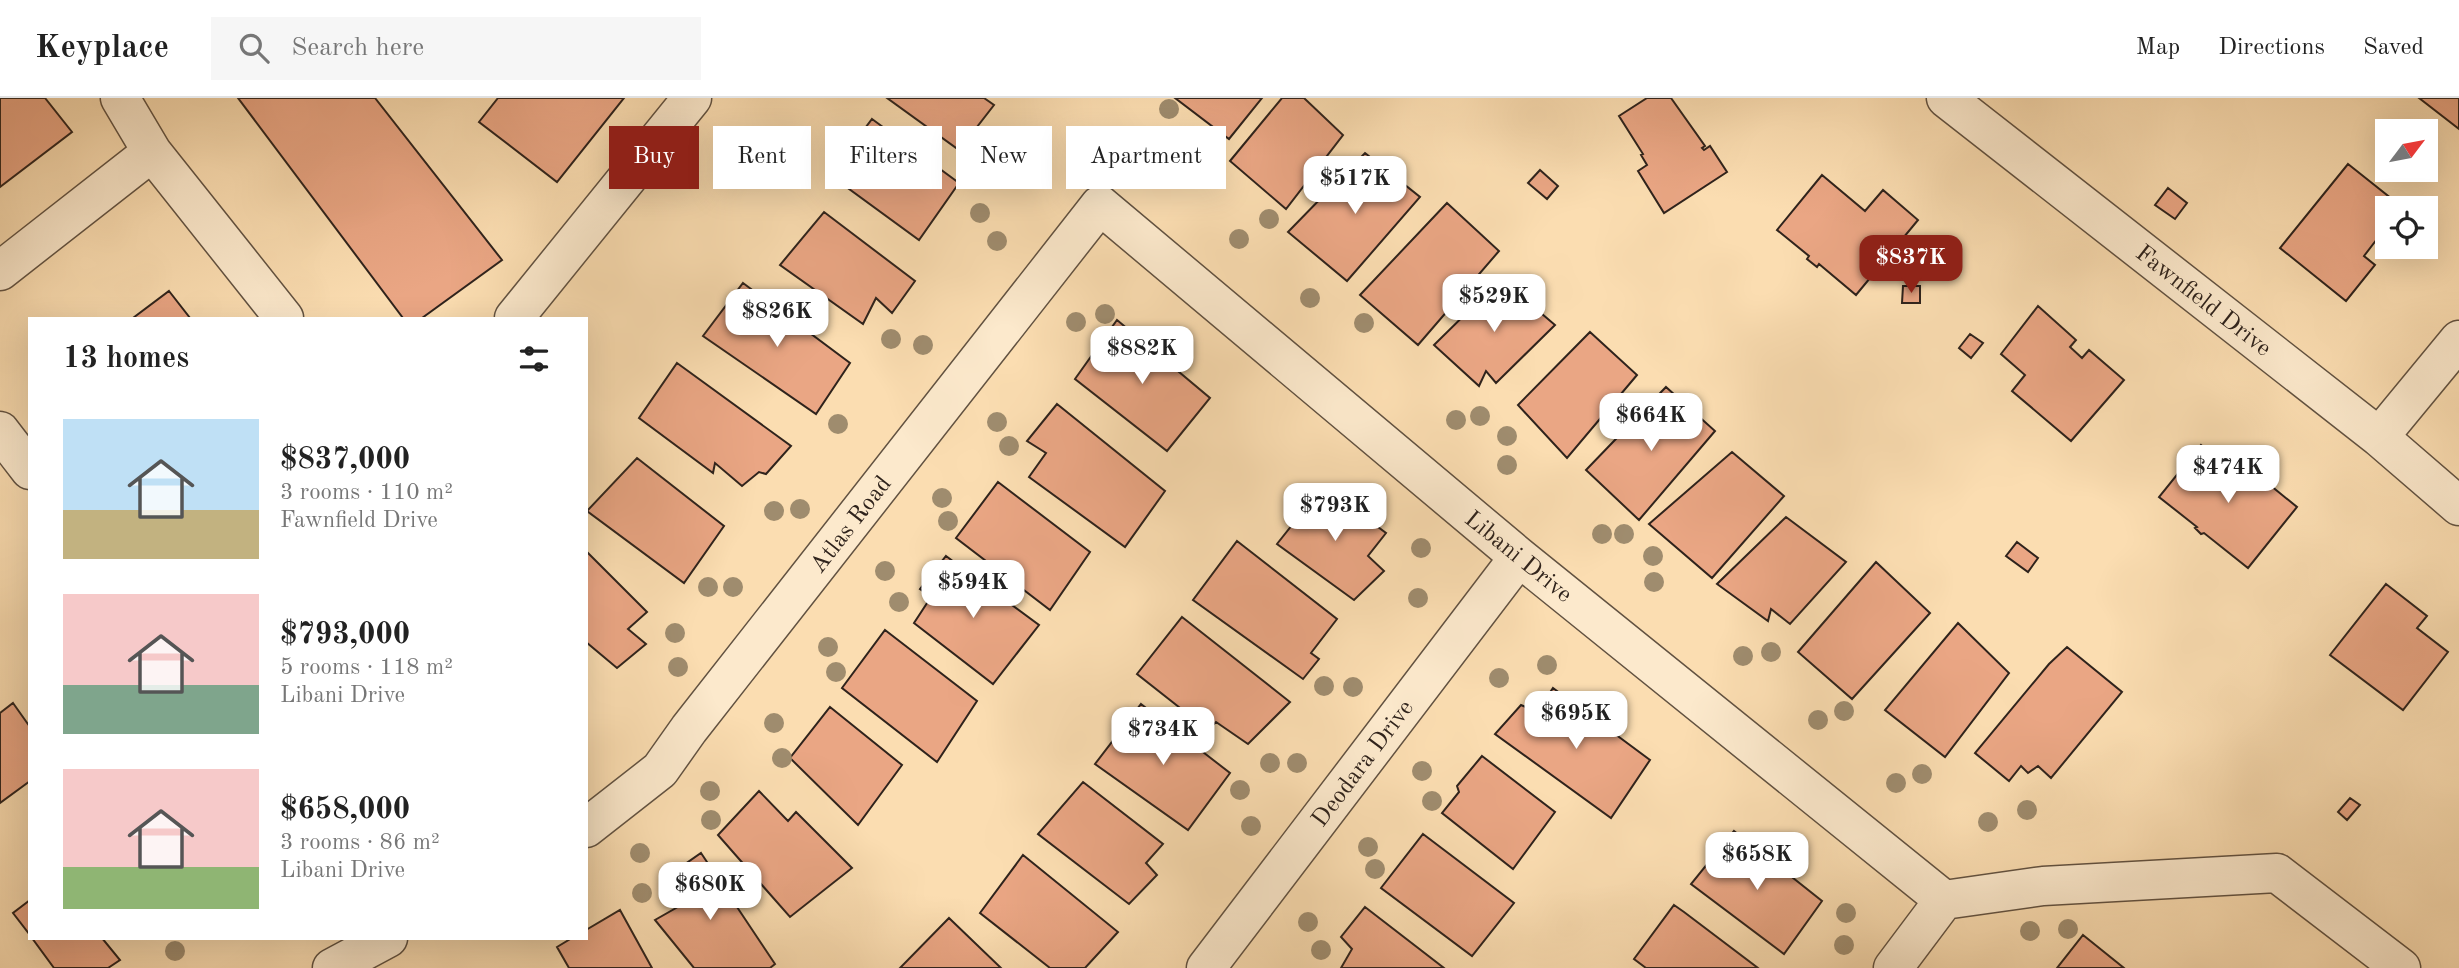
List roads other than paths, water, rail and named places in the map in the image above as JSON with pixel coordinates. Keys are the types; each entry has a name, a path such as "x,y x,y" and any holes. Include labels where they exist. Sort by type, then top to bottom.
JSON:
{"street":[{"path":"120,98 152,152 283,317"},
{"path":"515,317 692,98"},
{"name":"Fawnfield Drive","path":"1946,98 2379,437 2459,506"},
{"path":"0,271 152,152"},
{"name":"Libani Drive","path":"1100,205 1519,558 1944,900"},
{"name":"Atlas Road","path":"588,826 660,770 1100,205"},
{"path":"2379,437 2459,340"},
{"path":"0,431 28,467"},
{"name":"Deodara Drive","path":"1206,968 1519,558"},
{"path":"1893,968 1944,900 2043,886 2277,873 2401,968"},
{"path":"332,968 384,940"}]}
